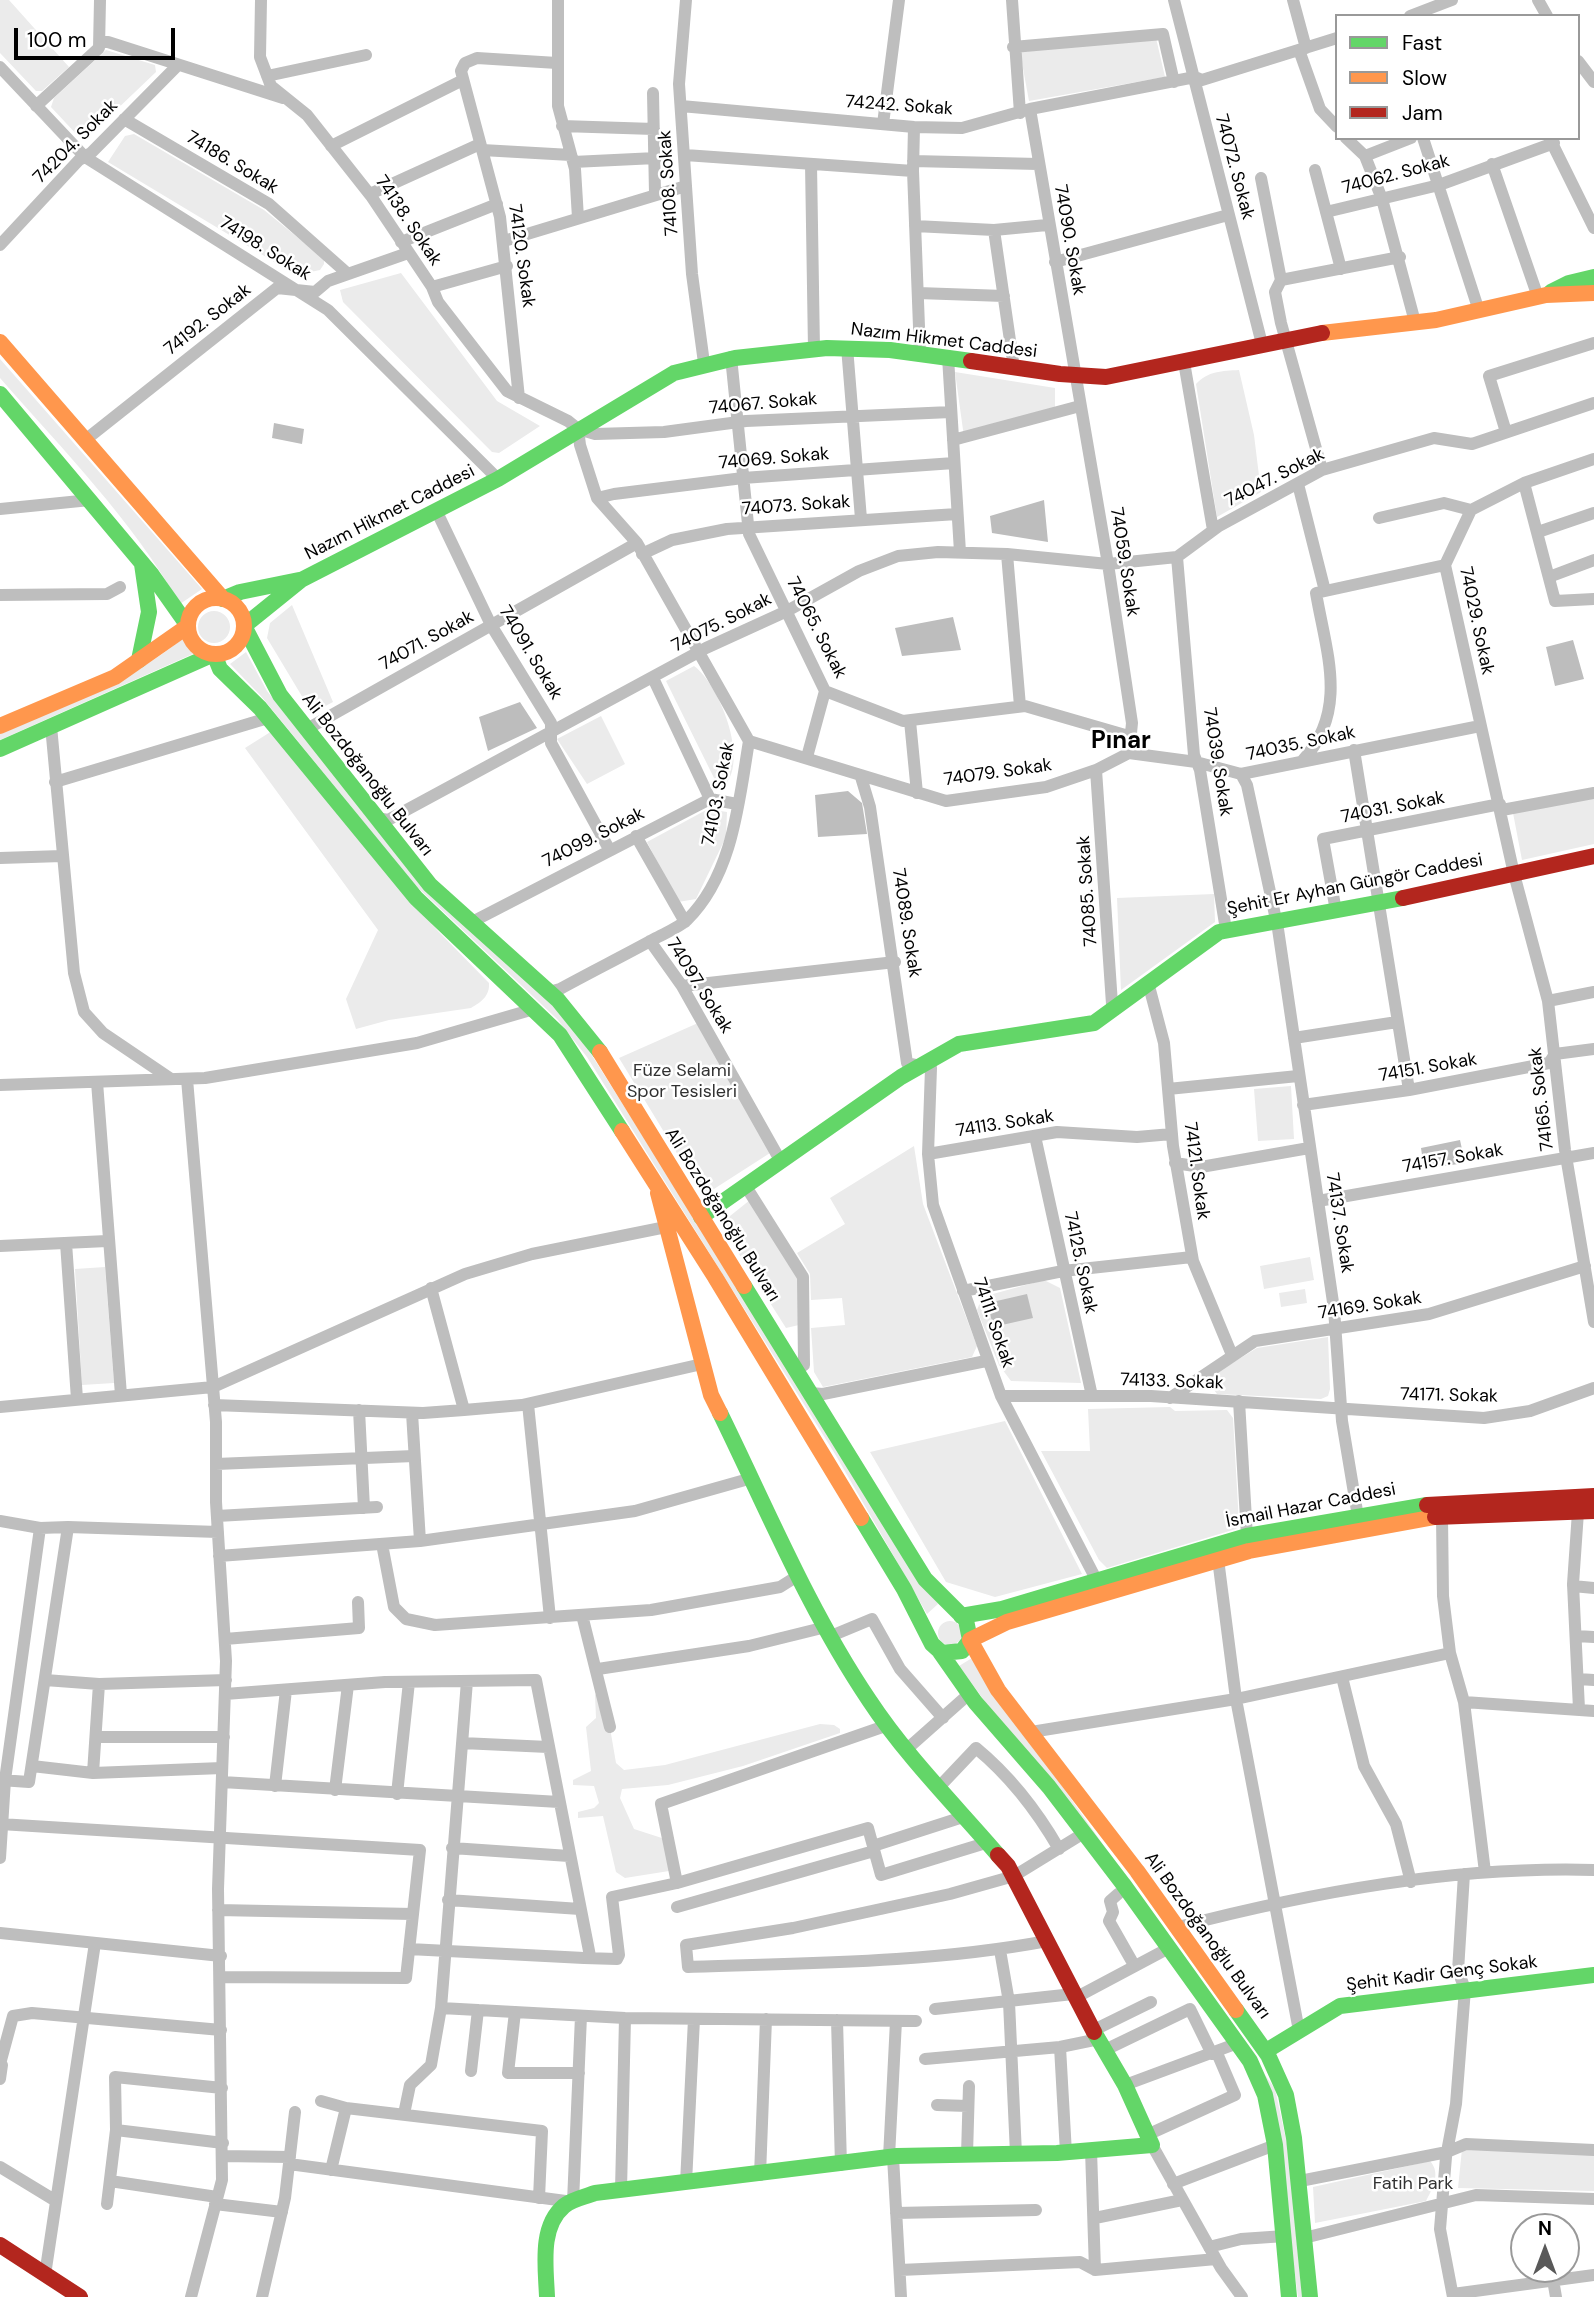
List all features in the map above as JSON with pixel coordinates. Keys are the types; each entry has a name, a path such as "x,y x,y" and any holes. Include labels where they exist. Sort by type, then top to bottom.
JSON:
{"main road":[{"name":"Nazım Hikmet Caddesi","path":"1542,296 1569,283 1594,277"},
{"name":"Nazım Hikmet Caddesi","path":"301,580 498,479 674,373 731,357 847,347 920,353 1076,377 1106,377 1285,339 1415,322 1542,296 1594,293"},
{"path":"0,342 223,599 238,609 244,626"},
{"path":"0,394 142,564 188,626 197,646 214,654 220,669 268,718 416,898 560,1035 751,1336 930,1638 969,1694 1084,1833 1238,2043 1265,2095 1275,2145 1289,2297"},
{"path":"139,660 149,624 150,600 142,564"},
{"path":"0,726 115,677 188,626 192,612 206,600 223,599 240,592 301,580"},
{"path":"0,749 214,654 232,649 238,643 244,626 301,580"},
{"name":"Ali Bozdoğanoğlu Bulvarı","path":"244,626 280,695 430,885 549,992 593,1041 925,1579 961,1616"},
{"name":"Şehit Er Ayhan Güngör Caddesi","path":"701,1217 919,1066 959,1044 1094,1023 1226,930 1380,903 1594,856"},
{"path":"547,2297 546,2249 551,2221 565,2206 595,2193 761,2175 891,2157 1066,2152 1150,2140 1125,2085 1074,1996 1014,1876 989,1842 888,1725 869,1700 828,1632 711,1395 656,1185"},
{"name":"İsmail Hazar Caddesi","path":"970,1640 1007,1622 1218,1559 1418,1505 1594,1496"},
{"name":"İsmail Hazar Caddesi","path":"961,1616 1002,1609 1247,1536 1442,1517 1586,1512"},
{"path":"930,1638 938,1617 961,1616 970,1626 970,1640 956,1654 940,1652"},
{"name":"Ali Bozdoğanoğlu Bulvarı","path":"970,1640 991,1680 1178,1927 1266,2052 1286,2095 1300,2181 1310,2297"},
{"name":"Şehit Kadir Genç Sokak","path":"1266,2052 1340,2006 1594,1975"},
{"path":"0,2245 80,2297"}],"street":[{"path":"36,106 99,48 100,0"},
{"name":"74138. Sokak","path":"261,0 260,57 271,86 307,115 370,194 432,287 438,302 507,391 568,421 578,429"},
{"path":"558,0 558,106 572,159 578,218"},
{"name":"74108. Sokak","path":"686,0 679,84 686,186 704,363"},
{"path":"883,124 899,0"},
{"name":"74090. Sokak","path":"1012,0 1013,47 1038,164 1076,377"},
{"name":"74072. Sokak","path":"1174,0 1195,78 1193,83 1262,344"},
{"path":"1293,0 1320,109 1335,125"},
{"path":"1428,9 1452,0"},
{"path":"1013,47 1163,34 1174,82"},
{"name":"74242. Sokak","path":"681,106 914,127 962,128 1025,111 1195,78 1202,80 1335,39"},
{"path":"100,42 108,42 275,97 286,98"},
{"path":"267,76 366,55"},
{"path":"331,146 461,81 461,71 466,63 477,58 557,63"},
{"path":"1580,64 1594,82"},
{"name":"74204. Sokak","path":"0,245 85,156 178,65"},
{"name":"74198. Sokak","path":"0,67 85,156 328,310 498,479"},
{"name":"74120. Sokak","path":"461,81 497,204 504,241 519,398"},
{"path":"653,93 655,194"},
{"name":"74186. Sokak","path":"124,119 269,204 348,274"},
{"path":"562,127 654,129"},
{"path":"914,127 920,353"},
{"path":"1348,140 1365,156 1382,199 1400,257 1415,322"},
{"path":"1365,156 1406,140"},
{"path":"1424,140 1479,311"},
{"path":"1552,141 1594,228"},
{"name":"74062. Sokak","path":"1326,212 1439,185 1552,141"},
{"path":"370,194 481,147 572,159 656,158"},
{"path":"685,155 811,164 1038,164"},
{"path":"811,164 814,349"},
{"path":"1492,164 1542,296"},
{"path":"1315,170 1340,269"},
{"path":"1261,178 1281,280 1275,292 1285,339 1322,470"},
{"path":"504,241 686,186"},
{"name":"74192. Sokak","path":"84,441 277,288 315,292 328,281 497,204"},
{"path":"1055,261 1228,215"},
{"path":"915,226 994,230 1048,225"},
{"path":"994,230 1014,368"},
{"path":"1281,280 1400,257"},
{"path":"432,287 507,266"},
{"path":"918,293 1004,296"},
{"path":"1506,432 1489,376 1594,343"},
{"path":"847,347 861,519"},
{"name":"74065. Sokak","path":"731,357 748,528 825,691 903,721 1020,706 1132,737"},
{"path":"948,357 960,552"},
{"path":"1184,362 1213,530"},
{"name":"74059. Sokak","path":"1076,377 1108,564 1132,737 1129,753"},
{"name":"74047. Sokak","path":"1177,557 1213,530 1322,470 1434,438 1472,444 1594,403"},
{"path":"953,439 1080,406"},
{"name":"74067. Sokak","path":"578,429 594,434 618,435 738,422 951,412"},
{"name":"74103. Sokak","path":"549,992 560,989 685,922 718,874 728,850 749,741 639,548 597,498 580,445 578,429"},
{"path":"1379,517 1444,503 1471,510 1524,483 1594,459"},
{"name":"74069. Sokak","path":"597,498 743,478 954,463"},
{"path":"1524,483 1555,601 1594,598"},
{"path":"1298,484 1320,592 1333,691 1321,741 1303,760"},
{"path":"0,516 0,509 90,500"},
{"name":"74029. Sokak","path":"1471,510 1445,565 1514,874"},
{"name":"74091. Sokak","path":"437,512 491,625 551,723 551,743 609,849"},
{"path":"1538,532 1594,513"},
{"name":"74073. Sokak","path":"639,548 748,528 957,514"},
{"name":"74071. Sokak","path":"307,729 491,625 639,548"},
{"name":"74075. Sokak","path":"377,818 388,820 698,653 787,611 859,571 898,556 960,552 1108,564"},
{"path":"1007,554 1020,706"},
{"path":"1108,564 1177,557"},
{"name":"74039. Sokak","path":"1177,557 1196,762 1200,771 1226,930"},
{"path":"1549,577 1594,560"},
{"path":"1320,592 1445,565"},
{"path":"0,595 107,594 120,587"},
{"path":"653,678 710,799 737,804"},
{"path":"807,757 825,691"},
{"path":"55,782 268,718"},
{"path":"910,721 917,793"},
{"path":"51,726 74,973 84,1012 103,1033 171,1079"},
{"name":"74035. Sokak","path":"1129,753 1196,762 1241,774 1480,726"},
{"name":"74079. Sokak","path":"749,741 946,801 1046,787 1096,770 1129,753"},
{"path":"1354,750 1409,1090"},
{"name":"74085. Sokak","path":"1096,770 1112,1002 1116,1009"},
{"name":"74137. Sokak","path":"1241,774 1247,785 1275,922 1294,1038 1337,1330 1341,1409 1359,1523"},
{"name":"74089. Sokak","path":"861,776 870,807 895,962 907,1063 919,1066"},
{"name":"74031. Sokak","path":"1336,911 1323,839 1594,793"},
{"name":"74099. Sokak","path":"472,922 710,799"},
{"path":"636,836 685,922"},
{"path":"0,858 62,856"},
{"name":"74165. Sokak","path":"1514,874 1548,1001 1567,1157 1594,1322"},
{"name":"74097. Sokak","path":"650,941 682,986 780,1160"},
{"path":"682,986 895,962"},
{"name":"74121. Sokak","path":"1149,986 1164,1043 1175,1163 1192,1257 1232,1355"},
{"path":"1548,1001 1594,992"},
{"path":"0,1085 187,1079 417,1043 534,1009"},
{"path":"1294,1038 1397,1023"},
{"name":"74151. Sokak","path":"1303,1105 1409,1090 1549,1063 1555,1054 1594,1049"},
{"name":"74111. Sokak","path":"919,1066 931,1069 928,1154 933,1206 986,1361 1001,1396 1097,1581"},
{"path":"1168,1089 1298,1076"},
{"path":"187,1079 213,1387 216,1516 226,1680 218,1910 221,1956 222,2149 216,2200 191,2297"},
{"path":"97,1082 107,1241 121,1395"},
{"name":"74113. Sokak","path":"928,1154 1057,1132 1137,1137 1172,1135"},
{"name":"74125. Sokak","path":"1035,1136 1092,1396"},
{"path":"1175,1163 1201,1167 1309,1148"},
{"name":"74157. Sokak","path":"1318,1201 1594,1153"},
{"path":"745,1185 803,1276 804,1365 796,1371"},
{"path":"0,1407 213,1387 465,1274 532,1254 666,1227"},
{"path":"0,1246 107,1241"},
{"path":"66,1243 77,1399"},
{"path":"963,1291 1063,1271 1192,1257"},
{"name":"74169. Sokak","path":"1170,1398 1255,1341 1429,1314 1585,1266"},
{"path":"431,1288 464,1410"},
{"path":"810,1393 823,1394 986,1361"},
{"path":"214,1405 412,1413 464,1410 528,1404 702,1364"},
{"name":"74171. Sokak","path":"1341,1409 1484,1418 1530,1411 1594,1388"},
{"name":"74133. Sokak","path":"1001,1396 1170,1398 1341,1409"},
{"path":"1239,1401 1247,1536"},
{"path":"528,1404 550,1618"},
{"path":"216,1516 370,1508 359,1460 359,1410"},
{"path":"412,1413 420,1541"},
{"path":"216,1464 415,1456"},
{"path":"219,1556 420,1541 635,1511 752,1478"},
{"path":"1579,1709 1573,1586 1586,1512"},
{"path":"1442,1517 1443,1596 1450,1653 1464,1702 1485,1872"},
{"path":"0,1521 40,1528 218,1532"},
{"path":"2,1780 30,1782 68,1527"},
{"path":"0,1858 2,1780 40,1528"},
{"path":"382,1544 394,1607 406,1619 435,1625 651,1610 780,1587 799,1575"},
{"path":"1218,1559 1236,1699 1299,2031"},
{"path":"1573,1586 1594,1588"},
{"path":"225,1639 359,1628 358,1602"},
{"path":"582,1615 598,1669 610,1727"},
{"path":"598,1669 828,1632 873,1619 900,1669 943,1718"},
{"path":"1576,1636 1594,1637"},
{"path":"1031,1732 1236,1699 1450,1653"},
{"path":"1342,1677 1364,1766 1396,1824 1411,1881"},
{"path":"1577,1679 1594,1680"},
{"path":"45,1681 99,1684 226,1680"},
{"path":"404,2114 410,2085 430,2065 441,2008 443,1951 467,1681"},
{"path":"225,1694 409,1682 536,1681 590,1956 584,1958"},
{"path":"397,1794 409,1682"},
{"path":"93,1773 99,1684"},
{"path":"335,1790 348,1685"},
{"path":"275,1786 286,1690"},
{"path":"907,1749 969,1694"},
{"path":"1464,1702 1594,1711"},
{"path":"677,1883 661,1804 888,1725"},
{"path":"96,1737 224,1737"},
{"path":"462,1743 548,1747"},
{"path":"940,1786 976,1748 997,1765 1042,1820 1059,1849"},
{"path":"32,1766 93,1773 222,1775 275,1786 559,1802"},
{"path":"677,1907 797,1873 967,1816"},
{"path":"1,1824 420,1850 406,1978 220,1977"},
{"path":"409,1949 617,1959 619,1955 612,1897 677,1883 869,1828 881,1875 989,1842"},
{"path":"1047,1941 1000,1950 814,1963 688,1967 686,1945 793,1928 950,1894 1014,1876 1084,1833"},
{"path":"452,1848 569,1856"},
{"path":"793,1851 797,1873"},
{"path":"1178,1927 1274,1902 1411,1881 1485,1872 1594,1870"},
{"path":"1464,1874 1458,1971 1465,1989 1456,2104 1447,2152 1440,2230 1453,2295 1533,2283"},
{"path":"1118,1894 1110,1901 1113,1912 1109,1920 1134,1965"},
{"path":"448,1900 580,1909"},
{"path":"218,1910 413,1914"},
{"path":"0,1933 221,1956"},
{"path":"46,2274 95,1943"},
{"path":"935,2009 1074,1996 1169,1948"},
{"path":"1000,1950 1009,2002 1016,2154"},
{"path":"1099,2040 1152,2002"},
{"path":"441,2008 625,2018 916,2021"},
{"path":"925,2060 1060,2047 1099,2040 1190,2009 1235,2095 1150,2140 1216,2259 1242,2297"},
{"path":"471,2071 478,2010"},
{"path":"515,2012 508,2073 579,2073"},
{"path":"0,2079 13,2016 32,2013 220,2030"},
{"path":"116,2130 331,2170 573,2202 582,2016"},
{"path":"621,2190 625,2018"},
{"path":"686,2183 694,2019"},
{"path":"761,2175 766,2019"},
{"path":"837,2020 841,2165"},
{"path":"896,2021 891,2157 901,2297"},
{"path":"1125,2085 1238,2043"},
{"path":"1060,2047 1066,2152"},
{"path":"107,2204 116,2130 115,2077 222,2088"},
{"path":"967,2155 969,2086"},
{"path":"321,2101 346,2108 542,2130 539,2198"},
{"path":"937,2105 968,2106"},
{"path":"331,2170 346,2108"},
{"path":"262,2297 282,2212 295,2112"},
{"path":"1300,2181 1447,2152 1466,2144 1594,2150"},
{"path":"1173,2184 1275,2145"},
{"path":"1091,2150 1095,2270"},
{"path":"0,2167 57,2201"},
{"path":"110,2181 282,2212"},
{"path":"1304,2238 1476,2195 1594,2199"},
{"path":"1095,2218 1182,2200"},
{"path":"897,2213 1036,2210"},
{"path":"1209,2247 1241,2239 1285,2236"},
{"path":"900,2270 1080,2262 1095,2270 1216,2259"}],"green space":[{"path":"0,0 9,0 69,67 42,91 36,91 0,53"},
{"path":"1156,38 1165,77 1029,101 1020,52"},
{"path":"106,50 155,65 156,72 90,135 79,137 51,107 54,98"},
{"path":"134,134 264,210 324,259 320,270 296,275 108,162 125,136"},
{"path":"401,273 497,401 540,426 499,453 492,452 343,302 340,290"},
{"path":"0,359 202,589 180,604 119,515 0,378"},
{"path":"1239,370 1254,435 1261,492 1217,517 1196,384 1210,374"},
{"path":"955,372 1055,388 1055,413 964,437"},
{"path":"292,605 333,702 312,713 267,638 270,623"},
{"path":"214,611 226,615 230,627 226,639 214,643 202,639 198,627 202,615"},
{"path":"182,639 195,653 0,740 0,734 117,681 162,655"},
{"path":"246,652 267,691 389,844 562,1014 591,1054 938,1604 927,1614 835,1454 587,1057 557,1019 415,885 261,696 230,664"},
{"path":"694,666 713,689 728,722 734,758 732,773 725,785 716,782 666,681"},
{"path":"601,716 625,764 587,784 557,739"},
{"path":"272,731 438,931 489,983 486,995 478,1003 471,1008 389,1020 356,1029 346,999 378,930 245,748"},
{"path":"1594,798 1594,844 1522,860 1513,813"},
{"path":"708,809 727,812 726,837 696,899 678,902 647,842"},
{"path":"1214,894 1215,922 1121,990 1117,898"},
{"name":"Füze Selami Spor Tesisleri","path":"698,1023 770,1153 703,1196 619,1058"},
{"path":"1291,1086 1294,1139 1258,1141 1254,1089"},
{"path":"914,1146 923,1204 977,1346 972,1357 823,1387 814,1372 811,1328 845,1325 842,1298 811,1300 810,1274 797,1253 845,1224 830,1198"},
{"path":"750,1200 800,1279 799,1325 786,1328 720,1224"},
{"path":"1310,1257 1314,1280 1264,1289 1260,1266"},
{"path":"105,1267 114,1383 82,1385 75,1269"},
{"path":"1044,1280 1060,1288 1081,1383 1011,1381 999,1365 977,1310 982,1297"},
{"path":"1305,1289 1307,1303 1281,1307 1279,1293"},
{"path":"1328,1337 1330,1389 1328,1396 1321,1399 1217,1394 1206,1379 1257,1348"},
{"path":"1170,1407 1175,1411 1227,1410 1233,1418 1239,1524 1236,1529 1107,1568 1099,1560 1041,1451 1090,1451 1088,1409"},
{"path":"1005,1421 1082,1574 995,1597 946,1582 870,1452"},
{"path":"950,1621 958,1625 962,1633 958,1641 950,1645 942,1641 938,1633 942,1625"},
{"path":"972,1658 1275,2089 1288,2149 1302,2297 1298,2297 1270,2090 959,1666"},
{"path":"603,1687 616,1763 624,1770 665,1765 820,1724 834,1725 840,1729 840,1733 743,1766 668,1785 622,1789 620,1798 634,1829 668,1840 669,1871 625,1878 616,1872 603,1816 578,1818 578,1812 594,1808 599,1803 594,1786 573,1785 573,1780 591,1771 586,1727 596,1718 595,1695"},
{"name":"Fatih Park","path":"1462,2149 1594,2155 1594,2191 1458,2188"},
{"name":"Fatih Park","path":"1430,2161 1435,2176 1426,2201 1315,2223 1313,2187"}],"shaded area":[{"path":"274,423 304,429 302,444 272,438"},
{"path":"1044,500 1048,542 992,533 990,516"},
{"path":"953,617 961,650 902,656 895,628"},
{"path":"1573,640 1584,679 1555,686 1546,647"},
{"path":"520,702 537,728 488,751 479,717"},
{"path":"848,791 862,803 867,834 818,837 815,795"},
{"path":"1460,1140 1465,1163 1424,1169 1421,1148"},
{"path":"1027,1294 1033,1318 993,1327 988,1303"}],"traffic: fast":[{"path":"1551,292 1569,283 1594,277"},
{"path":"244,626 301,580 498,479 674,373 735,358 827,348 890,350 971,361"},
{"path":"0,394 152,575 188,626"},
{"path":"139,660 149,612 142,564"},
{"path":"223,599 240,592 299,580"},
{"path":"244,626 280,695 430,885 558,1000 600,1052"},
{"path":"0,749 214,654"},
{"path":"214,654 220,669 260,708 416,898 560,1035 622,1131"},
{"path":"701,1217 901,1077 959,1044 1094,1023 1219,932 1403,898"},
{"path":"744,1286 925,1579 966,1620 970,1640 962,1651 942,1653 932,1644 904,1589 861,1518"},
{"path":"720,1413 790,1559 847,1666 883,1721 998,1855"},
{"path":"961,1616 1002,1609 1247,1536 1427,1505"},
{"path":"940,1652 975,1702 1049,1787 1123,1884 1250,2061 1265,2095 1275,2145 1289,2297"},
{"path":"1266,2051 1340,2006 1594,1975"},
{"path":"1236,2010 1268,2055 1286,2095 1294,2138 1310,2297"},
{"path":"547,2297 545,2261 547,2236 551,2225 564,2206 595,2193 897,2156 1057,2153 1152,2145 1125,2085 1094,2032"}],"traffic: slow":[{"path":"1322,333 1436,320 1546,295 1594,293"},
{"path":"0,342 223,599"},
{"path":"216,598 227,600 236,606 242,615 244,626 242,637 236,646 227,652 216,654 205,652 196,646 190,637 188,626 190,615 196,606 205,600 216,598"},
{"path":"0,726 115,677 188,626"},
{"path":"600,1052 744,1286"},
{"path":"622,1131 715,1277 861,1518"},
{"path":"658,1193 711,1395 720,1413"},
{"path":"970,1640 1007,1622 1249,1551 1435,1517"},
{"path":"970,1640 998,1690 1137,1871 1236,2010"}],"traffic: jam":[{"path":"971,361 1060,374 1106,377 1322,333"},
{"path":"1403,898 1594,856"},
{"path":"1427,1505 1594,1496"},
{"path":"1435,1517 1594,1511"},
{"path":"998,1855 1008,1866 1094,2032"},
{"path":"0,2245 80,2297"}],"district":[{"name":"Pınar","path":"1121,742"}]}
